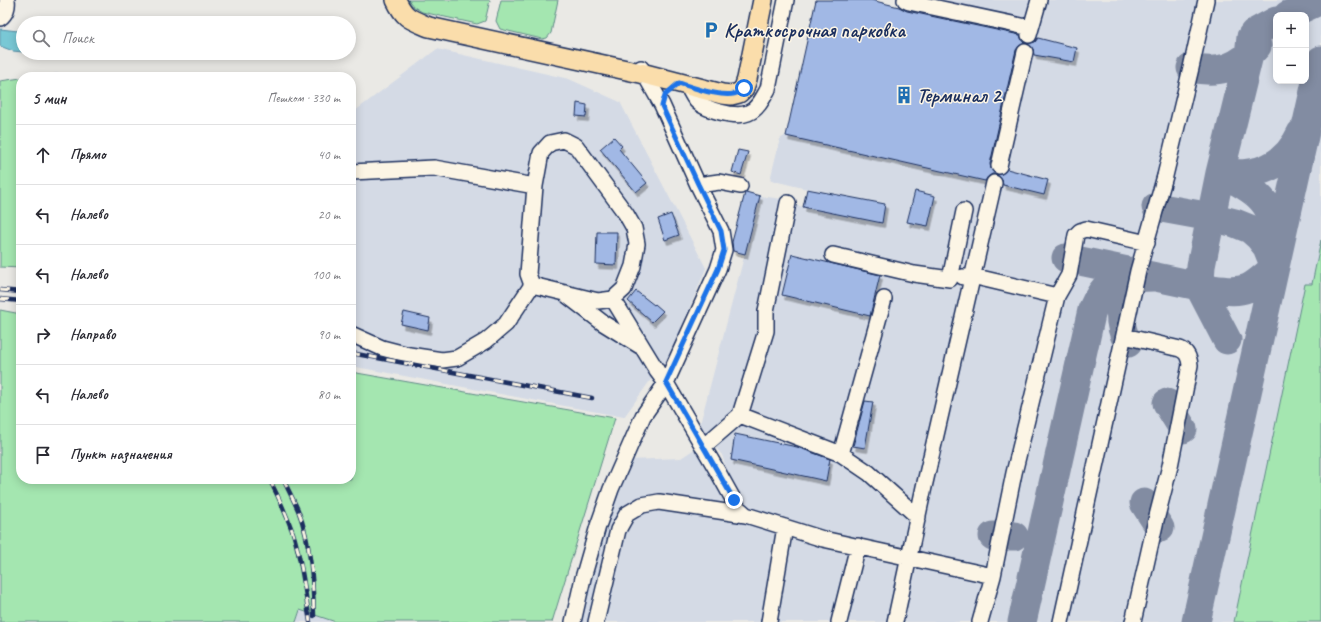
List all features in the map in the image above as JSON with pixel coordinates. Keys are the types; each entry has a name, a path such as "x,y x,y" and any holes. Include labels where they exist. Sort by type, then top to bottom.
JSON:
{"main road":[{"path":"396,0 402,12 412,20 429,27 645,74 731,95 744,88 753,56 763,0"}],"lane":[{"path":"0,18 3,16 8,6 8,0"},
{"path":"404,0 413,12 424,16 633,62 645,74 662,106 721,231 724,250 718,269 666,382 643,416 611,489 598,526 583,578 573,622"},
{"path":"662,106 665,95 683,84 696,100 707,108 737,115 748,113 755,108 762,100 768,89 786,0"},
{"path":"905,0 1030,32 1039,0"},
{"path":"1061,622 1138,271 1167,169 1191,68 1204,2"},
{"path":"1000,166 1025,52"},
{"path":"564,140 576,146 626,214 634,228 637,244 633,266 624,290 613,299 598,301 532,285 528,274 535,186 541,153 550,143 564,140"},
{"path":"356,172 434,168 535,186"},
{"path":"698,184 719,182 740,186"},
{"path":"895,622 994,183"},
{"path":"703,447 740,415 766,331 766,311 788,203"},
{"path":"950,279 964,211"},
{"path":"980,622 993,576 1014,473 1057,296 1070,275 1076,235 1080,231 1086,229 1147,243"},
{"path":"833,255 914,274 950,279 972,276 1057,296"},
{"path":"356,336 382,348 409,355 442,360 457,358 486,341 506,324 532,285"},
{"path":"564,293 603,323 643,347"},
{"path":"842,454 884,298"},
{"path":"613,299 666,382 738,508 746,514"},
{"path":"1124,336 1180,349 1184,351 1189,358 1190,365 1170,466 1133,622"},
{"path":"740,415 842,454 869,473 918,517"},
{"path":"596,622 618,530 627,514 642,505 659,502 746,514 823,539 993,576"},
{"path":"769,622 784,527"},
{"path":"839,622 858,546"}],"shaded area":[{"path":"816,0 871,0 939,16 937,0 1321,0 1321,622 579,622 602,530 629,460 681,458 696,448 718,472 726,468 722,455 699,428 760,196 782,199 788,203 803,207 807,189 770,180 780,139 786,135"},
{"path":"437,49 569,79 620,102 706,268 670,356 657,371 624,417 356,367 356,110"},
{"path":"300,610 336,622 296,622"}],"green space":[{"path":"408,0 490,0 485,21 477,24 422,12 414,7"},
{"path":"501,0 558,0 551,33 547,38 542,39 500,29 496,21"},
{"path":"16,79 16,268 0,267 0,81"},
{"path":"1321,240 1321,622 1234,622 1305,284 1312,284"},
{"path":"0,310 16,313 16,484 356,484 356,373 615,418 552,622 336,622 300,610 296,622 0,622"}],"water":[{"path":"0,29 16,31 16,51 0,46"}],"building":[{"name":"Терминал 2","path":"816,0 871,0 899,7 907,11 1020,35 1022,41 1026,43 1019,46 1016,50 990,164 991,169 996,174 992,174 985,181 786,136"},
{"path":"1038,38 1077,48 1074,62 1034,55 1033,49 1028,44 1035,42"},
{"path":"577,103 587,105 586,117 576,116"},
{"path":"614,137 622,146 619,149 647,183 636,192 600,149"},
{"path":"738,150 748,152 741,175 732,172"},
{"path":"1007,169 1048,180 1044,195 1003,185 1002,180 997,175 1002,174"},
{"path":"807,189 885,204 882,223 803,207"},
{"path":"915,191 935,196 928,226 907,222"},
{"path":"746,192 760,196 745,254 733,251 732,242"},
{"path":"671,214 679,235 665,240 658,219"},
{"path":"597,232 617,232 616,265 596,264"},
{"path":"792,254 880,275 870,316 782,295"},
{"path":"636,291 663,311 652,322 628,301"},
{"path":"404,312 430,318 428,330 401,324"},
{"path":"865,401 873,402 865,448 853,446"},
{"path":"735,434 797,447 830,459 826,481 731,460"}],"taxiway":[{"path":"1295,12 1321,0"},
{"path":"1227,340 1202,292 1200,280 1201,266 1220,173 1249,55 1251,37 1254,33 1273,23"},
{"path":"1191,68 1201,70 1228,68 1243,60 1257,46"},
{"path":"1196,622 1321,60"},
{"path":"1220,173 1246,173 1268,168 1287,155 1301,133"},
{"path":"1221,173 1244,185 1262,199 1273,218 1278,244"},
{"path":"1066,258 1213,289 1233,291 1241,290 1254,285 1275,267 1267,247 1250,229 1235,223 1211,217 1156,207"},
{"path":"1022,622 1092,310 1100,295 1109,283 1122,275 1138,271"},
{"path":"1128,343 1122,327 1120,309 1125,292 1130,284 1137,279 1143,277 1153,277"},
{"path":"1167,403 1183,429"},
{"path":"1144,503 1160,528"},
{"path":"993,536 1014,536"}],"railway":[{"path":"0,290 16,292"},
{"path":"0,299 16,301"},
{"path":"356,354 592,398"},
{"path":"272,484 293,533 301,566 310,622"},
{"path":"285,484 298,510 309,549 314,616"}],"place":[{"name":"Краткосрочная парковка","path":"711,30"},
{"name":"Терминал 2","path":"904,95"}],"route":[{"path":"734,500 675,401 666,382 718,269 724,250 721,231 662,106 665,95 679,83 708,91 731,95 744,88"}]}
